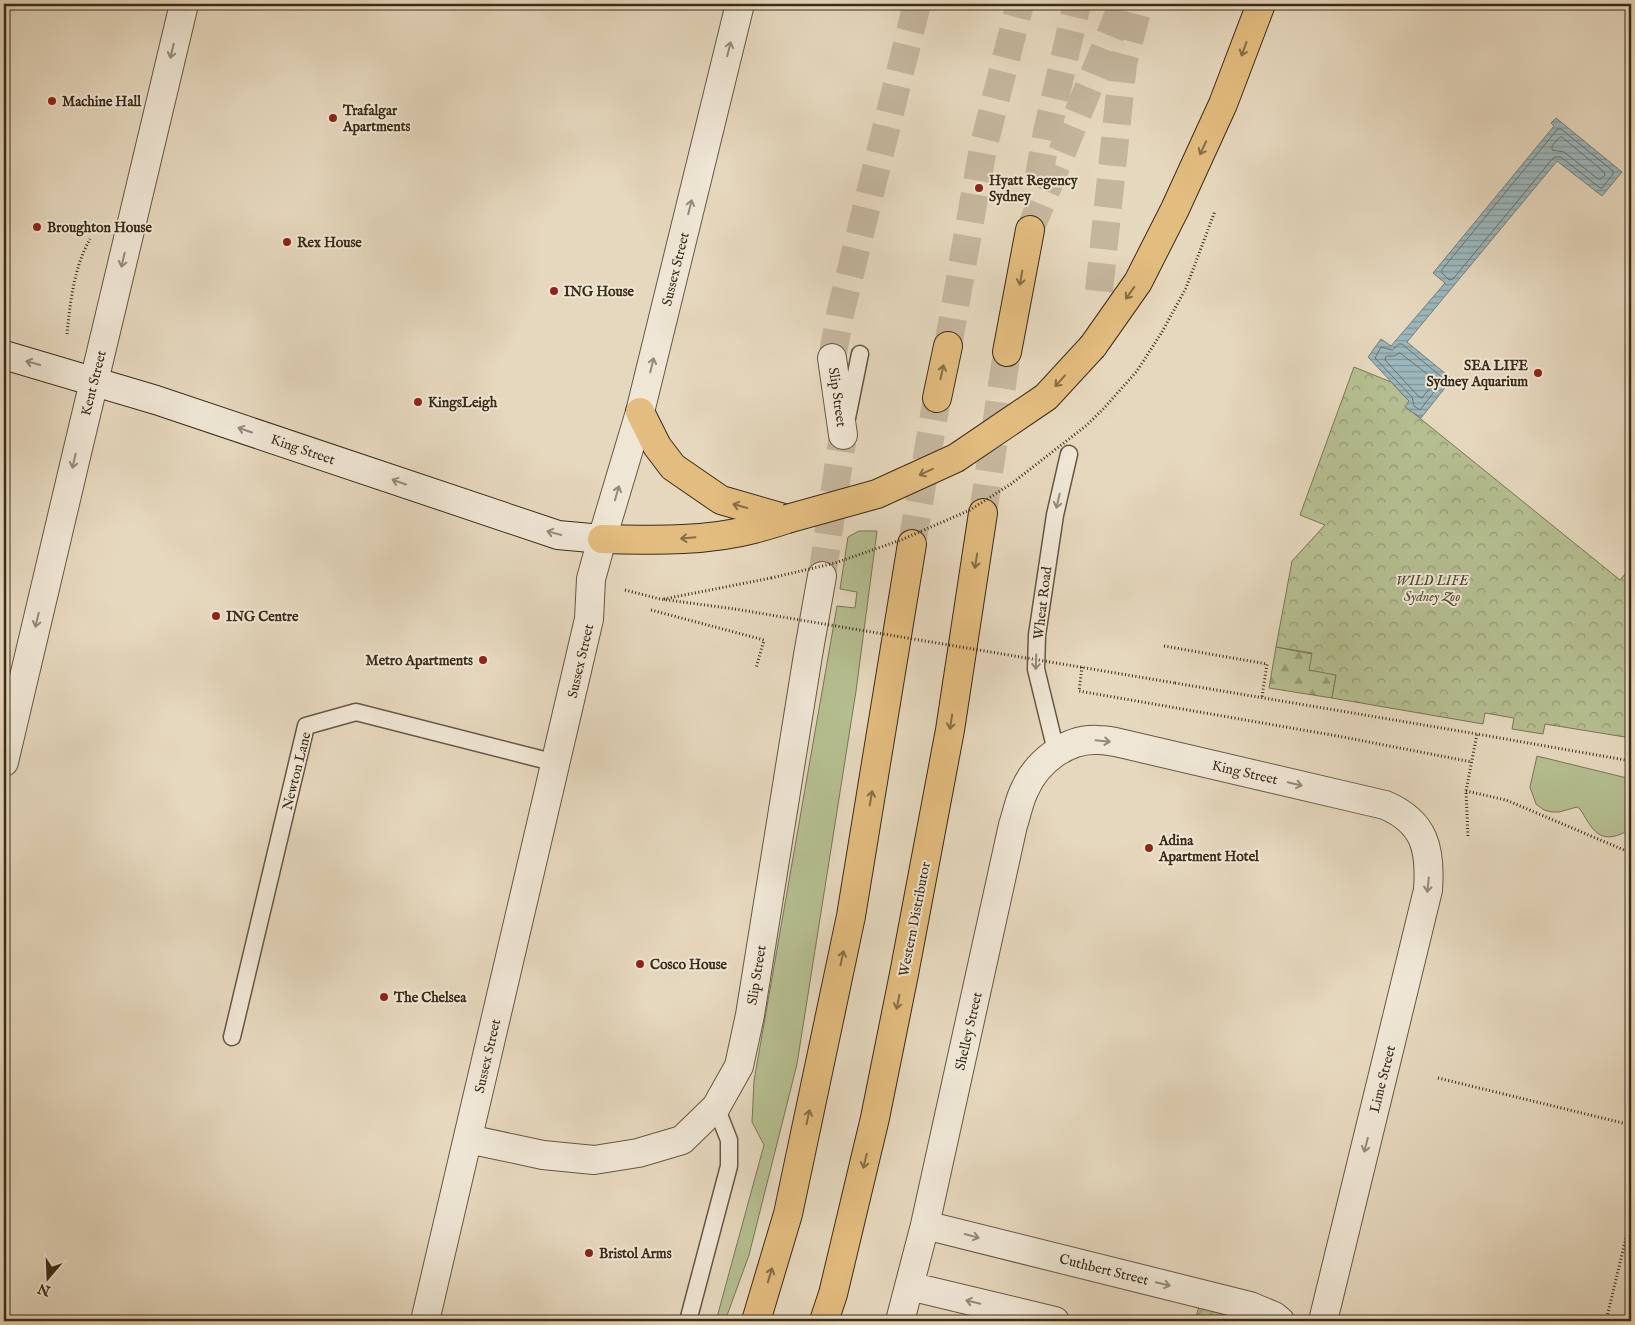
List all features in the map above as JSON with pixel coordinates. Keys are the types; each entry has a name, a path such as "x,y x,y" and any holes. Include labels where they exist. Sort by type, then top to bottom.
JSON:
{"highway":[{"path":"602,539 662,540 753,530 877,494 956,458 1046,397 1093,346 1138,282 1175,209 1223,104 1261,4"},
{"path":"1007,352 1030,230"},
{"path":"937,398 948,346"},
{"path":"640,412 658,446 673,467 721,500 787,519"},
{"name":"Western Distributor","path":"824,1321 833,1294 875,1118 898,1003 950,730 983,513"},
{"path":"756,1321 788,1214 850,916 912,544"}],"street":[{"name":"Kent Street","path":"4,762 78,443 184,4"},
{"name":"Sussex Street","path":"426,1321 589,620 592,579 640,412 740,4"},
{"name":"King Street","path":"4,355 94,381 558,535 602,539"},
{"name":"Slip Street","path":"832,358 843,435"},
{"name":"Slip Street","path":"468,1139 542,1154 594,1160 638,1153 682,1140 716,1107 739,1066 750,1015 822,576"},
{"name":"King Street","path":"1056,751 1076,742 1096,740 1124,744 1376,803 1401,812 1413,822 1422,838"},
{"name":"Shelley Street","path":"900,1321 924,1225 1013,825 1025,788 1038,768 1056,751"},
{"name":"Lime Street","path":"1323,1321 1428,890 1430,871 1427,849 1422,838"},
{"name":"Cuthbert Street","path":"924,1225 1250,1306 1274,1316 1280,1321"},
{"path":"909,1286 1054,1321"}],"lane":[{"path":"843,435 860,354"},
{"name":"Wheat Road","path":"1056,751 1036,669 1037,635 1055,515 1068,454"},
{"name":"Newton Lane","path":"232,1037 306,726 356,712 556,763"},
{"path":"688,1321 729,1166 729,1140 716,1107"}],"path":[{"path":"70,309 80,262 93,233"},
{"path":"660,599 771,578"},
{"path":"639,594 660,599 735,609 1262,697 1631,761"},
{"path":"651,610 764,640 756,668"},
{"path":"1164,646 1267,664 1262,697"},
{"path":"1082,667 1079,691 1344,737 1472,762"},
{"path":"1468,836 1466,791 1477,734"},
{"path":"1466,791 1506,800 1631,853"},
{"path":"1438,1078 1525,1101 1631,1125"},
{"path":"1606,1321 1631,1217"}],"green space":[{"name":"WILD LIFE Sydney Zoo","path":"1354,367 1391,382 1409,401 1406,407 1620,580 1631,567 1631,738 1545,724 1543,734 1512,729 1514,718 1485,713 1483,724 1332,698 1336,675 1309,670 1312,653 1276,647 1292,561 1325,525 1300,515"},
{"path":"859,531 877,531 856,691 797,1064 749,1255 725,1321 716,1321 764,1145 752,1122 754,1081 837,606 855,608 857,592 840,589 848,537"},
{"path":"1276,647 1312,654 1336,675 1332,698 1269,688"},
{"path":"1537,756 1631,779 1632,812 1629,828 1621,834 1606,837 1600,835 1591,827 1577,807 1552,812 1544,810 1536,804 1530,787"},
{"path":"1199,1306 1243,1316 1242,1321 1195,1321"}],"water":[{"path":"1556,118 1622,172 1602,196 1557,161 1407,342 1452,379 1421,418 1405,407 1409,401 1368,357 1381,339 1391,346 1445,283 1433,273 1554,126 1551,123"}],"tunnel":[{"path":"832,358 841,310 917,4"},
{"path":"948,346 983,148 1020,4"},
{"path":"1038,181 1047,132 1077,4"},
{"path":"1030,230 1123,4"},
{"path":"1099,291 1123,64 1139,4"},
{"path":"983,513 1007,352"},
{"path":"912,544 937,398"},
{"path":"822,576 843,435"}],"place":[{"name":"Machine Hall","path":"52,101"},
{"name":"Trafalgar Apartments","path":"333,118"},
{"name":"Hyatt Regency Sydney","path":"979,188"},
{"name":"Broughton House","path":"37,227"},
{"name":"Rex House","path":"287,242"},
{"name":"ING House","path":"554,291"},
{"name":"SEA LIFE Sydney Aquarium","path":"1538,373"},
{"name":"KingsLeigh","path":"418,402"},
{"name":"ING Centre","path":"216,616"},
{"name":"Metro Apartments","path":"483,660"},
{"name":"Adina Apartment Hotel","path":"1149,848"},
{"name":"Cosco House","path":"640,964"},
{"name":"The Chelsea","path":"384,997"},
{"name":"Bristol Arms","path":"589,1253"}]}
